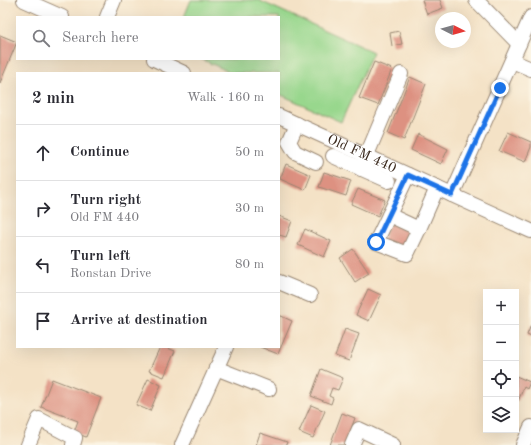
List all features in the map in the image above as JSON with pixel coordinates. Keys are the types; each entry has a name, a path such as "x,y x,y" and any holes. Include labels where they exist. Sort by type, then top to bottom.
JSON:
{"street":[{"path":"27,0 60,16"},
{"path":"107,16 114,0"},
{"path":"476,0 519,44"},
{"path":"452,195 531,18"},
{"path":"156,60 182,72"},
{"path":"512,61 531,69"},
{"path":"364,163 402,74"},
{"name":"Old FM 440","path":"280,116 297,124 364,163 408,175 531,231"},
{"path":"297,124 284,143 294,152 316,162"},
{"path":"333,156 364,163 389,181"},
{"path":"408,175 376,242 408,254 437,188"},
{"path":"389,215 419,229"},
{"path":"280,282 310,295"},
{"path":"182,445 226,348"},
{"path":"216,368 269,389"},
{"path":"28,445 39,419 75,438 73,445"},
{"path":"523,445 531,427"},
{"path":"352,445 359,429 393,445"}],"green space":[{"path":"191,0 258,0 373,52 341,122 280,94 280,72 230,72 203,60 280,60 280,16 184,16"}],"building":[{"path":"422,0 440,0 443,8 427,14"},
{"path":"399,31 402,44 392,46 390,33"},
{"path":"0,35 16,42 16,44 0,83"},
{"path":"374,62 392,69 378,105 359,98"},
{"path":"410,77 426,84 404,140 388,133"},
{"path":"508,132 531,142 531,147 525,162 499,151"},
{"path":"418,134 448,149 441,164 411,150"},
{"path":"286,164 311,175 305,190 280,179"},
{"path":"324,172 351,181 346,196 319,187"},
{"path":"358,189 385,200 378,216 351,204"},
{"path":"280,216 292,221 286,237 280,235"},
{"path":"389,223 414,233 407,252 382,243"},
{"path":"305,229 331,241 324,257 298,245"},
{"path":"353,249 369,273 355,282 340,258"},
{"path":"368,289 381,295 369,321 356,315"},
{"path":"280,315 292,321 278,354 263,348 280,348"},
{"path":"531,325 531,337 527,335"},
{"path":"345,329 359,334 349,361 335,356"},
{"path":"160,348 168,348 175,351 164,377 149,371"},
{"path":"321,369 343,378 338,390 332,388 329,396 333,398 331,404 311,396"},
{"path":"519,377 530,382 527,389 524,387 519,399"},
{"path":"52,379 101,398 86,437 74,432 78,421 41,407"},
{"path":"148,379 161,385 150,411 136,405"},
{"path":"311,405 325,411 313,438 299,432"},
{"path":"342,413 355,418 345,445 330,445"},
{"path":"260,433 287,442 286,445 256,445"}],"route":[{"path":"376,242 408,175 452,195 500,88"}]}
